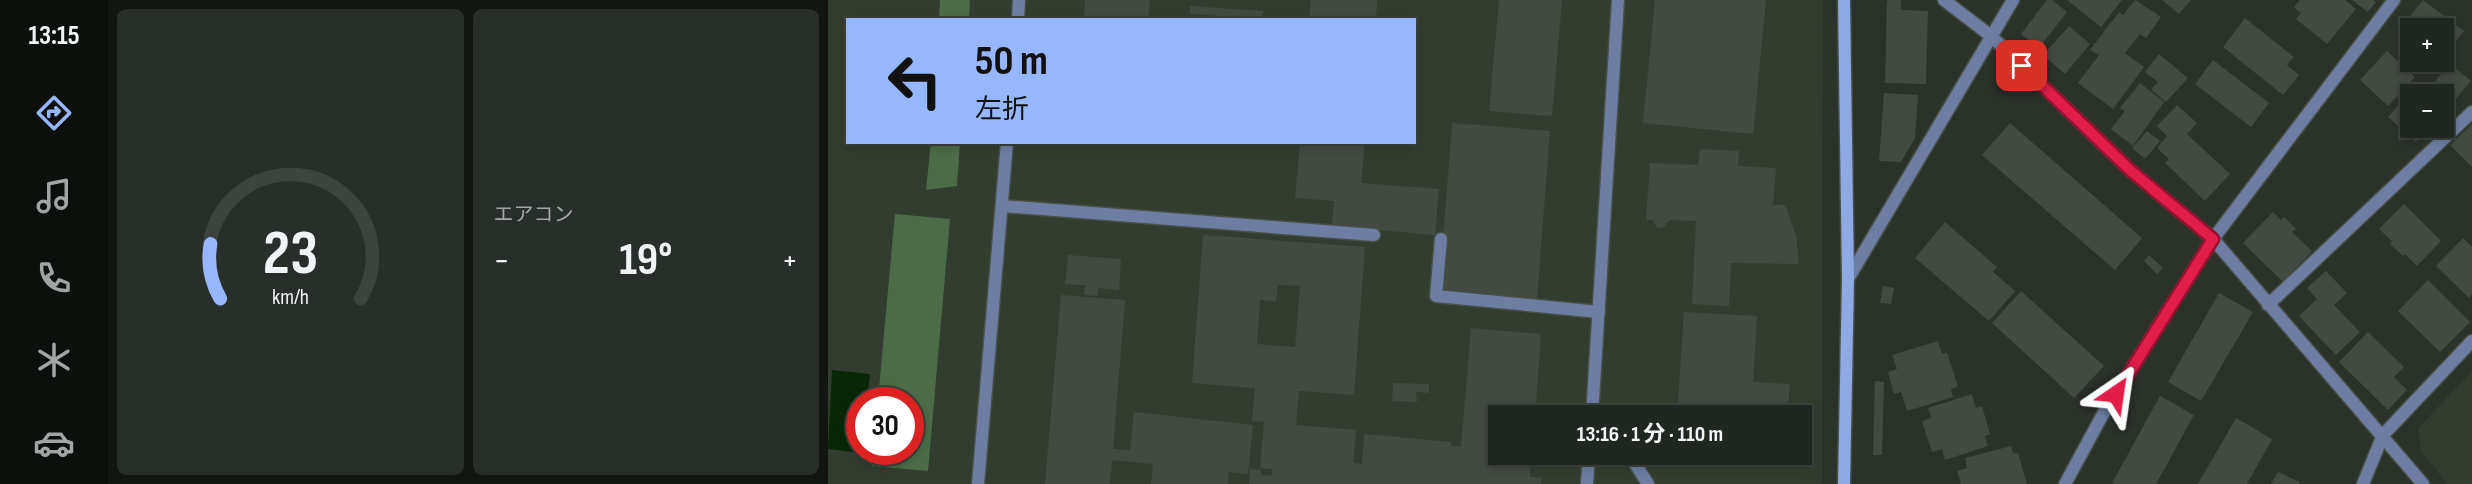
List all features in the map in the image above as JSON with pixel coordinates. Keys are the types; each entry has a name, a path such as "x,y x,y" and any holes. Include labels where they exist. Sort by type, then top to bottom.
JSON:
{"street":[{"path":"1018,18 1019,0"},
{"path":"1593,405 1618,0"},
{"path":"1844,0 1848,279 1844,484"},
{"path":"1944,0 1991,36 2131,171 2213,239 2423,484"},
{"path":"1848,279 2013,0"},
{"path":"2065,484 2103,414 2213,239 2394,0"},
{"path":"2268,305 2472,112"},
{"path":"978,484 1007,144"},
{"path":"1002,206 1374,235"},
{"path":"1441,239 1436,296 1599,312"},
{"path":"2363,484 2383,435 2472,341"},
{"path":"1587,484 1588,465"},
{"path":"1636,465 1648,484"}],"shaded area":[{"path":"828,0 1823,0 1822,484 828,484"},
{"path":"940,0 970,0 969,18 939,18"},
{"path":"931,144 960,144 957,186 926,190"},
{"path":"895,214 950,219 928,471 872,466 924,465 924,387 879,387"},
{"path":"832,370 870,374 868,387 846,387 846,451 828,449"},
{"path":"2472,372 2472,484 2447,484 2421,450 2418,428"}],"building":[{"path":"1085,0 1150,0 1148,18 1084,18"},
{"path":"1311,0 1377,0 1376,18 1309,18"},
{"path":"1499,0 1562,0 1552,116 1489,111"},
{"path":"1655,0 1766,0 1753,134 1643,123"},
{"path":"1901,0 1901,10 1928,11 1926,84 1885,83 1887,1"},
{"path":"2047,0 2052,0 2067,12 2039,48 2021,34"},
{"path":"2067,0 2122,0 2101,27"},
{"path":"2135,0 2161,17 2146,38 2140,34 2125,53 2144,67 2113,109 2078,83 2099,55 2090,50 2119,12 2123,15"},
{"path":"2162,0 2191,0 2179,14"},
{"path":"2300,0 2345,0 2356,9 2327,44 2296,19 2301,13 2294,7"},
{"path":"2352,0 2373,0 2376,2 2368,12"},
{"path":"2423,0 2447,18 2409,18"},
{"path":"1190,6 1263,11 1263,18 1248,18 1190,14"},
{"path":"2245,18 2294,57 2287,65 2299,75 2283,95 2223,47"},
{"path":"2454,23 2464,31 2454,44"},
{"path":"2069,26 2090,44 2065,74 2043,55"},
{"path":"2387,51 2400,63 2400,72 2410,72 2415,77 2408,84 2400,84 2400,93 2388,106 2360,80"},
{"path":"2159,54 2188,78 2166,102 2151,90 2158,82 2145,72"},
{"path":"2213,60 2269,103 2251,127 2195,84"},
{"path":"2454,67 2471,81 2454,101 2454,84 2433,84 2443,72 2454,72"},
{"path":"2140,83 2164,102 2133,146 2111,129 2125,111 2120,108"},
{"path":"1884,93 1918,95 1915,138 1901,162 1879,161"},
{"path":"2400,103 2400,128 2388,117"},
{"path":"2177,105 2197,123 2187,134 2230,174 2205,201 2165,163 2169,159 2157,148 2167,136 2157,126"},
{"path":"1452,123 1550,131 1537,299 1510,296 1509,305 1439,292"},
{"path":"2010,123 2142,238 2115,270 1982,155"},
{"path":"2472,124 2472,167 2450,145"},
{"path":"2147,131 2160,141 2145,159 2132,148"},
{"path":"1300,144 1365,144 1361,183 1439,189 1435,235 1332,226 1334,201 1295,198"},
{"path":"1700,149 1739,151 1738,166 1776,168 1773,205 1785,205 1796,235 1799,264 1731,263 1729,306 1692,304 1696,221 1670,220 1664,227 1658,228 1652,220 1646,220 1650,163 1698,165"},
{"path":"2404,204 2441,241 2417,266 2390,244 2392,241 2379,229"},
{"path":"2273,212 2281,220 2284,217 2296,229 2292,232 2312,251 2283,282 2243,243"},
{"path":"1945,222 1997,267 1993,272 2015,291 1989,321 1915,258"},
{"path":"1203,235 1365,247 1354,395 1299,391 1296,425 1356,430 1353,463 1362,464 1364,434 1451,442 1451,446 1461,447 1471,328 1541,334 1536,405 1488,405 1488,465 1531,465 1530,477 1542,478 1541,484 1249,484 1250,469 1261,470 1261,475 1272,476 1272,469 1260,468 1264,422 1252,421 1255,388 1192,383","holes":["1278,285 1300,286 1295,347 1257,344 1260,300 1276,301"]},
{"path":"2463,238 2472,247 2472,294 2469,298 2436,266"},
{"path":"1068,255 1121,259 1119,290 1098,288 1097,296 1084,295 1085,285 1065,284"},
{"path":"2149,255 2163,268 2157,274 2144,261"},
{"path":"2326,271 2347,293 2334,305 2360,332 2336,355 2299,316 2317,299 2307,288"},
{"path":"2428,280 2470,322 2440,352 2398,311"},
{"path":"1883,286 1894,288 1891,304 1880,303"},
{"path":"2021,291 2104,366 2074,398 1992,323"},
{"path":"2219,293 2253,312 2201,401 2168,382"},
{"path":"1061,295 1125,300 1113,449 1130,450 1134,412 1253,425 1248,474 1229,472 1228,484 1151,484 1153,464 1112,460 1110,484 1045,484"},
{"path":"1684,312 1757,316 1753,382 1790,384 1788,405 1678,405"},
{"path":"2368,332 2404,367 2394,377 2407,390 2388,410 2339,362"},
{"path":"1938,341 1942,354 1947,352 1958,387 1951,389 1953,397 1907,411 1901,392 1894,394 1888,372 1897,369 1892,355"},
{"path":"1875,381 1884,382 1882,455 1873,455"},
{"path":"1393,383 1429,384 1429,393 1416,392 1417,402 1392,401"},
{"path":"1972,394 1976,408 1982,406 1990,434 1985,436 1988,446 1945,460 1942,449 1932,452 1922,421 1931,418 1928,408"},
{"path":"2160,396 2194,415 2156,484 2112,483"},
{"path":"2236,418 2272,439 2247,484 2198,484"},
{"path":"2011,446 2013,454 2018,453 2027,484 1961,484 1957,471 1967,468 1965,458"},
{"path":"2278,472 2300,482 2299,484 2271,484"}],"route":[{"path":"2022,66 2131,171 2213,239 2116,394"}]}
